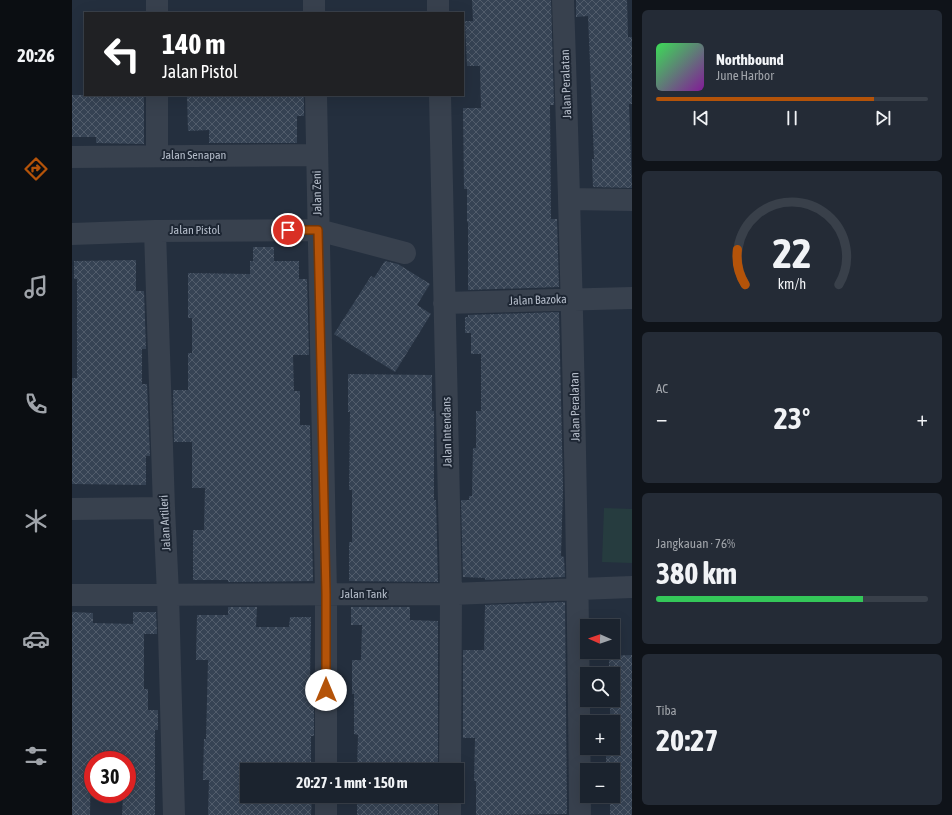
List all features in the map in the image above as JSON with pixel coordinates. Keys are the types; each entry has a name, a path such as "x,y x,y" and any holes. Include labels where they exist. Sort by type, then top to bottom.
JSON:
{"street":[{"path":"157,0 157,12"},
{"path":"314,0 314,12"},
{"path":"438,0 438,12"},
{"name":"Jalan Peralatan","path":"563,0 579,588 580,815"},
{"path":"157,96 157,156"},
{"name":"Jalan Zeni","path":"316,96 326,594 326,763"},
{"name":"Jalan Intendans","path":"440,96 451,594 450,763"},
{"name":"Jalan Senapan","path":"72,157 317,155"},
{"path":"569,199 632,200"},
{"name":"Jalan Pistol","path":"72,234 155,231 318,230 405,253"},
{"name":"Jalan Artileri","path":"155,231 174,815"},
{"name":"Jalan Bazoka","path":"444,303 632,298"},
{"path":"72,509 164,508"},
{"name":"Jalan Tank","path":"72,595 451,594 632,587"},
{"path":"326,803 326,815"},
{"path":"450,803 450,815"}],"green space":[{"path":"604,508 632,509 632,563 602,562"}],"building":[{"path":"472,0 551,0 554,105 550,105 551,219 557,219 559,287 468,290 468,221 467,223 467,189 464,189 463,108 481,108 480,66 467,66 465,21 473,21"},
{"path":"576,0 627,0 628,37 632,37 632,104 629,104 632,188 593,187 592,159 594,159 588,16 576,17"},
{"path":"72,95 144,96 144,144 96,143 96,137 72,137"},
{"path":"187,96 304,96 304,116 297,116 297,143 209,143 209,130 188,131"},
{"path":"253,247 274,247 274,261 299,261 299,279 307,279 309,355 293,355 294,391 300,391 300,425 310,425 313,581 228,582 228,580 193,580 193,530 204,530 205,488 192,488 192,442 174,442 173,390 188,390 188,353 192,353 192,318 188,318 188,273 250,274 250,261 253,261"},
{"path":"136,260 136,291 144,291 146,349 142,349 142,384 147,384 150,456 146,456 146,485 72,484 72,378 77,378 77,279 74,279 74,261"},
{"path":"385,261 398,264 430,284 417,305 431,314 395,372 334,334 371,276 374,278"},
{"path":"559,312 563,488 561,556 564,557 565,577 485,580 485,578 463,577 461,500 469,500 469,496 472,496 473,448 476,448 476,411 481,411 481,354 471,354 471,333 465,333 465,317 468,317 468,315"},
{"path":"348,374 432,375 432,411 434,411 434,500 436,500 438,582 349,581 349,542 352,542 352,490 349,490 350,412 348,412"},
{"path":"565,602 567,814 476,815 476,781 474,781 475,738 463,738 463,650 484,650 485,605"},
{"path":"228,607 257,607 256,627 289,627 290,617 311,617 310,680 314,680 314,736 311,736 311,763 240,763 240,803 312,803 311,815 208,815 209,780 203,780 204,739 206,739 208,660 196,660 197,615 228,615"},
{"path":"351,607 410,607 410,620 438,621 438,763 357,763 358,735 354,734 352,660 361,660 362,625 351,625"},
{"path":"72,612 93,613 93,623 133,624 133,612 156,612 157,634 144,634 144,689 148,689 148,710 158,710 158,730 155,730 155,815 122,815 123,803 136,803 136,751 84,751 84,803 90,803 90,815 72,815"},
{"path":"632,655 632,815 610,815 610,803 620,803 620,763 606,763 606,755 620,755 620,715 610,715 610,707 620,707 620,667 609,667 609,659 620,659 620,656"},
{"path":"357,803 438,803 438,815 357,815"}],"route":[{"path":"288,230 318,230 326,594 326,690"}]}
